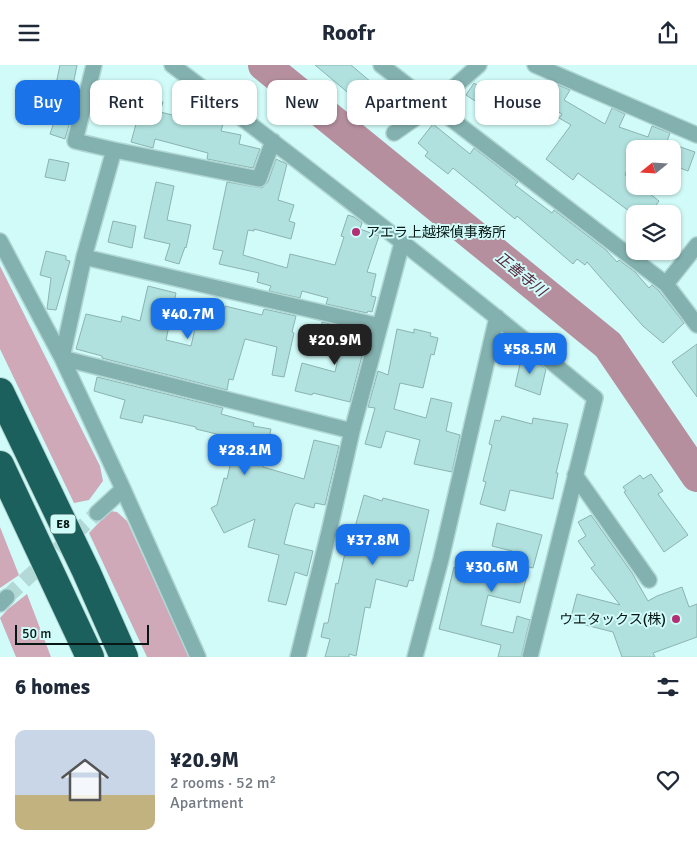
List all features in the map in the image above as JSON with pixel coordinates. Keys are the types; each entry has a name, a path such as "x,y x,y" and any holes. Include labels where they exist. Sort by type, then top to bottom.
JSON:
{"highway":[{"name":"E8","path":"0,392 86,571 124,657"},
{"name":"E8","path":"0,465 90,657"},
{"path":"56,583 82,657"}],"street":[{"path":"94,65 76,141 259,179 273,141"},
{"path":"172,65 273,141 498,317 595,398 530,657"},
{"path":"381,65 401,80"},
{"path":"462,80 479,65"},
{"path":"535,65 697,135"},
{"path":"394,133 405,125"},
{"path":"460,125 666,284 697,325"},
{"path":"62,358 84,257 114,150"},
{"path":"298,657 330,532 352,431 402,243"},
{"path":"1,244 62,358 198,657"},
{"path":"666,284 697,245"},
{"path":"84,257 380,326"},
{"path":"415,657 441,559 498,317"},
{"path":"62,358 352,431"},
{"path":"575,475 649,580"},
{"path":"97,513 123,489"}],"shaded area":[{"path":"0,266 100,466 103,481 89,500 74,503 0,349"},
{"path":"110,511 117,512 127,521 189,657 147,657 89,533"},
{"path":"0,527 19,575 0,588"},
{"path":"27,594 51,657 16,657 0,618"}],"building":[{"path":"60,65 77,65 74,80 57,80"},
{"path":"315,65 351,65 369,80 347,80 347,92 337,83 337,80 333,80"},
{"path":"474,83 475,84 475,101 466,95"},
{"path":"559,85 570,90 564,100 605,124 612,108 625,114 619,127 648,137 652,126 670,133 667,140 626,140 626,195 651,195 659,201 656,205 626,205 626,209 578,173 573,180 546,159 571,125 559,118 562,114 559,112"},
{"path":"162,112 172,115 172,125 223,125 221,131 241,135 239,144 260,149 253,168 207,159 208,153 155,139 153,148 131,142 136,125 162,125"},
{"path":"53,125 69,125 65,139 50,134"},
{"path":"432,125 434,125 470,154 474,148 518,182 515,185 552,213 554,210 606,250 617,262 619,260 635,272 649,288 652,285 684,323 663,343 643,326 587,262 585,265 577,259 573,264 517,216 515,219 453,168 448,174 425,156 428,152 418,143"},
{"path":"681,147 695,152 688,171 681,168"},
{"path":"49,159 69,163 65,181 45,177"},
{"path":"276,159 287,164 278,200 294,205 289,221 295,223 291,239 254,229 254,231 248,230 243,255 287,268 290,254 335,265 344,237 341,236 348,215 354,217 362,223 360,229 379,236 367,272 376,274 371,296 376,297 372,312 368,311 367,313 326,304 328,298 302,291 300,298 269,291 271,286 257,282 259,273 219,264 223,251 213,249 227,182 262,188 268,182"},
{"path":"156,182 174,186 167,220 191,225 186,248 179,264 165,260 170,244 144,238"},
{"path":"113,221 136,226 132,248 108,242"},
{"path":"46,251 66,256 66,260 70,261 56,310 47,309 51,278 40,275"},
{"path":"148,286 176,293 166,340 191,346 201,302 225,309 225,306 262,315 264,309 296,316 284,377 272,375 277,347 245,339 233,380 229,379 227,390 102,358 102,356 76,349 86,314 121,322 122,316 140,321"},
{"path":"322,322 363,332 360,347 364,348 350,402 313,393 312,395 295,391 302,363 335,372 342,342 319,337"},
{"path":"397,329 414,333 414,329 431,333 430,336 438,338 434,355 431,354 423,388 400,383 394,409 426,418 431,398 452,403 446,431 460,435 452,472 414,464 420,440 386,431 381,448 365,444 375,408 368,407 378,371 388,375"},
{"path":"697,344 697,397 672,362"},
{"path":"522,355 530,357 546,369 540,395 515,386"},
{"path":"97,377 223,408 221,414 254,423 253,426 271,429 263,467 304,479 314,440 339,446 325,505 315,503 314,508 296,503 293,508 284,544 313,551 307,576 295,572 286,605 268,601 279,555 248,547 255,519 224,533 211,508 217,505 224,478 227,479 235,443 232,442 233,438 144,415 142,423 120,418 125,400 94,391"},
{"path":"502,416 532,424 533,418 568,424 556,473 558,473 553,499 510,490 505,511 480,504 486,482 483,481 492,445 489,444 495,420 500,421"},
{"path":"651,474 663,491 658,494 688,535 664,552 624,492 626,491 623,487 640,475 643,479"},
{"path":"364,495 382,501 383,498 429,510 413,581 409,580 407,587 376,579 370,608 365,607 356,656 349,654 349,657 325,657 330,639 321,637 324,623 328,623 336,583 338,584 347,544 350,545"},
{"path":"591,515 632,573 648,601 682,587 689,607 697,604 697,637 653,653 655,657 622,657 613,632 570,621 577,594 620,605 591,568 595,565 578,541 586,536 578,522"},
{"path":"497,523 542,535 533,568 529,567 520,603 488,595 481,625 513,633 517,616 530,620 521,657 498,657 501,645 439,629 454,567 463,570 463,567 506,578 512,551 492,546"}],"waterway":[{"name":"正善寺川","path":"264,65 608,345 697,476"}],"tunnel":[{"path":"7,597 97,513"}],"place":[{"name":"アエラ上越探偵事務所","path":"356,232"},
{"name":"ウエタックス(株)","path":"676,619"}]}
